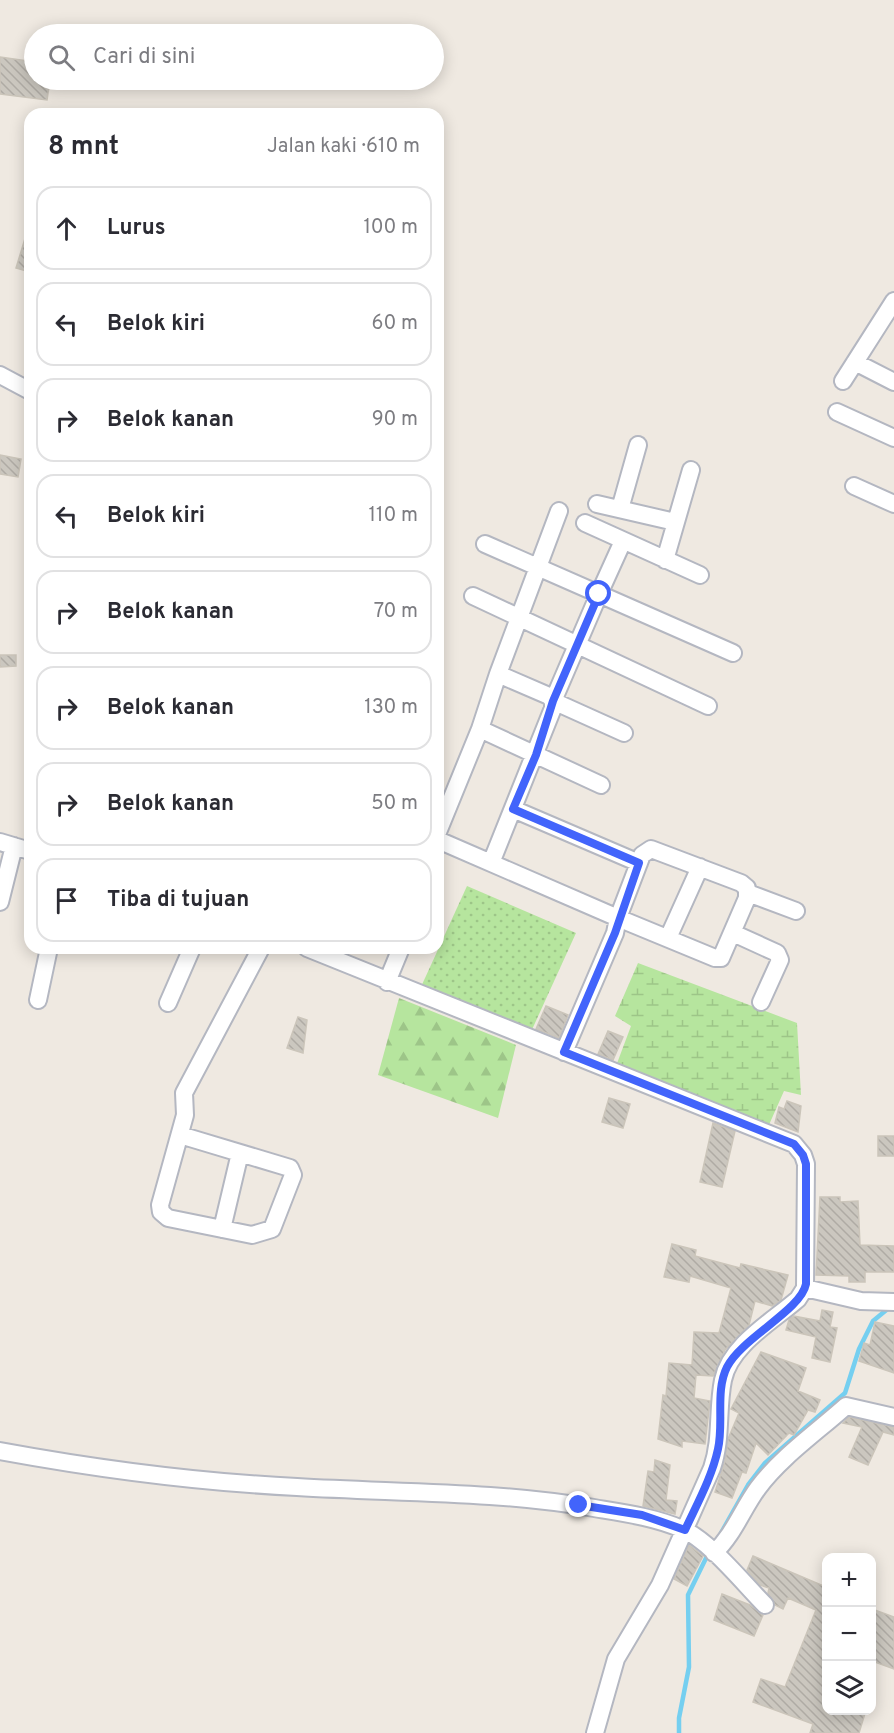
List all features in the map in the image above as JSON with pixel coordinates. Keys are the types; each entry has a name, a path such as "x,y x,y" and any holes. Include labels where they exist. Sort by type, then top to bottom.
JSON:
{"street":[{"path":"843,381 894,301"},
{"path":"855,362 893,380"},
{"path":"0,375 24,388"},
{"path":"837,412 894,438"},
{"path":"620,509 638,445"},
{"path":"665,560 691,470"},
{"path":"854,486 894,504"},
{"path":"597,504 675,522"},
{"path":"444,832 498,674 559,511"},
{"path":"585,523 700,575"},
{"path":"491,863 536,755 553,701 623,542"},
{"path":"485,544 733,653"},
{"path":"473,596 708,706"},
{"path":"498,674 541,692 553,701 624,733"},
{"path":"480,729 601,785"},
{"path":"513,809 639,863"},
{"path":"444,845 715,958 721,958 748,893"},
{"path":"0,902 15,847"},
{"path":"564,1052 615,933 618,918 639,863 646,851 655,849 741,883 748,893 796,911"},
{"path":"668,939 700,867"},
{"path":"733,933 777,953 780,960 761,1002"},
{"path":"38,1000 48,954"},
{"path":"168,1003 189,954"},
{"path":"180,1135 290,1168 293,1175 272,1229 252,1235 168,1218 161,1212 160,1205 186,1108 184,1093 258,954"},
{"path":"321,954 794,1144 803,1155 806,1164 805,1288 798,1299 737,1353 727,1367 723,1381 718,1448 701,1541 660,1586 616,1659 595,1733"},
{"path":"387,982 399,954"},
{"path":"222,1229 240,1153"},
{"path":"805,1288 861,1301 894,1302"},
{"path":"701,1541 728,1540 757,1490 770,1474 846,1406 894,1417"},
{"path":"0,1451 194,1480 537,1500 642,1515 701,1541 765,1605"}],"green space":[{"path":"467,886 576,933 530,1034 420,989 436,954 444,954 444,936"},
{"path":"638,963 797,1023 801,1095 784,1091 768,1127 616,1066 631,1026 615,1016"},
{"path":"399,998 516,1045 498,1118 378,1075"}],"building":[{"path":"0,57 24,61 24,90 48,90 47,100 0,94"},
{"path":"24,242 24,270 16,268"},
{"path":"0,455 21,459 18,477 0,474"},
{"path":"0,655 16,655 16,666 0,667"},
{"path":"546,1006 568,1015 559,1038 536,1029"},
{"path":"298,1017 307,1020 303,1053 287,1048"},
{"path":"608,1031 623,1037 613,1060 598,1054"},
{"path":"609,1098 630,1104 623,1128 602,1122"},
{"path":"787,1101 801,1106 798,1132 775,1123 779,1107 784,1109"},
{"path":"713,1123 735,1131 722,1187 700,1182"},
{"path":"878,1136 894,1136 894,1156 878,1156"},
{"path":"820,1197 840,1197 840,1202 858,1201 860,1245 894,1246 894,1272 865,1272 865,1282 849,1282 849,1276 816,1275"},
{"path":"672,1244 696,1250 695,1256 740,1268 741,1264 788,1275 781,1300 772,1306 755,1301 749,1325 725,1350 713,1376 696,1375 694,1398 710,1401 705,1444 682,1441 682,1447 658,1439 669,1363 692,1365 694,1332 719,1333 731,1288 690,1276 689,1282 664,1277"},
{"path":"822,1310 833,1312 830,1327 837,1328 830,1362 812,1358 816,1337 786,1330 789,1320 794,1316 820,1321"},
{"path":"875,1322 894,1326 894,1373 859,1361 864,1343 870,1345"},
{"path":"761,1352 806,1368 798,1391 820,1400 815,1412 808,1410 794,1435 789,1433 768,1455 756,1443 746,1473 742,1472 732,1498 715,1492 725,1461 728,1439 739,1413 731,1409"},
{"path":"849,1417 894,1427 894,1435 883,1432 868,1465 849,1457 862,1427 843,1423"},
{"path":"655,1460 670,1465 666,1500 677,1501 675,1514 643,1506 648,1471 654,1472"},
{"path":"689,1545 703,1556 687,1586 674,1579"},
{"path":"753,1556 822,1585 822,1715 864,1715 859,1733 810,1733 813,1724 753,1702 761,1679 785,1687 816,1610 788,1598 783,1609 775,1605 768,1593 769,1588 760,1585 747,1570"},
{"path":"722,1594 750,1605 763,1615 754,1636 714,1620"},
{"path":"876,1610 894,1617 894,1669 876,1662"}],"waterway":[{"path":"721,1533 748,1485 765,1463 845,1393 859,1349 873,1321 890,1307"},
{"path":"679,1733 679,1718 689,1667 688,1595 709,1552"}],"route":[{"path":"579,1505 642,1515 685,1530 712,1468 718,1448 723,1381 727,1367 751,1339 798,1299 806,1284 806,1164 803,1155 794,1144 564,1052 615,933 618,918 639,863 513,809 536,755 553,708 553,701 599,594"}]}
